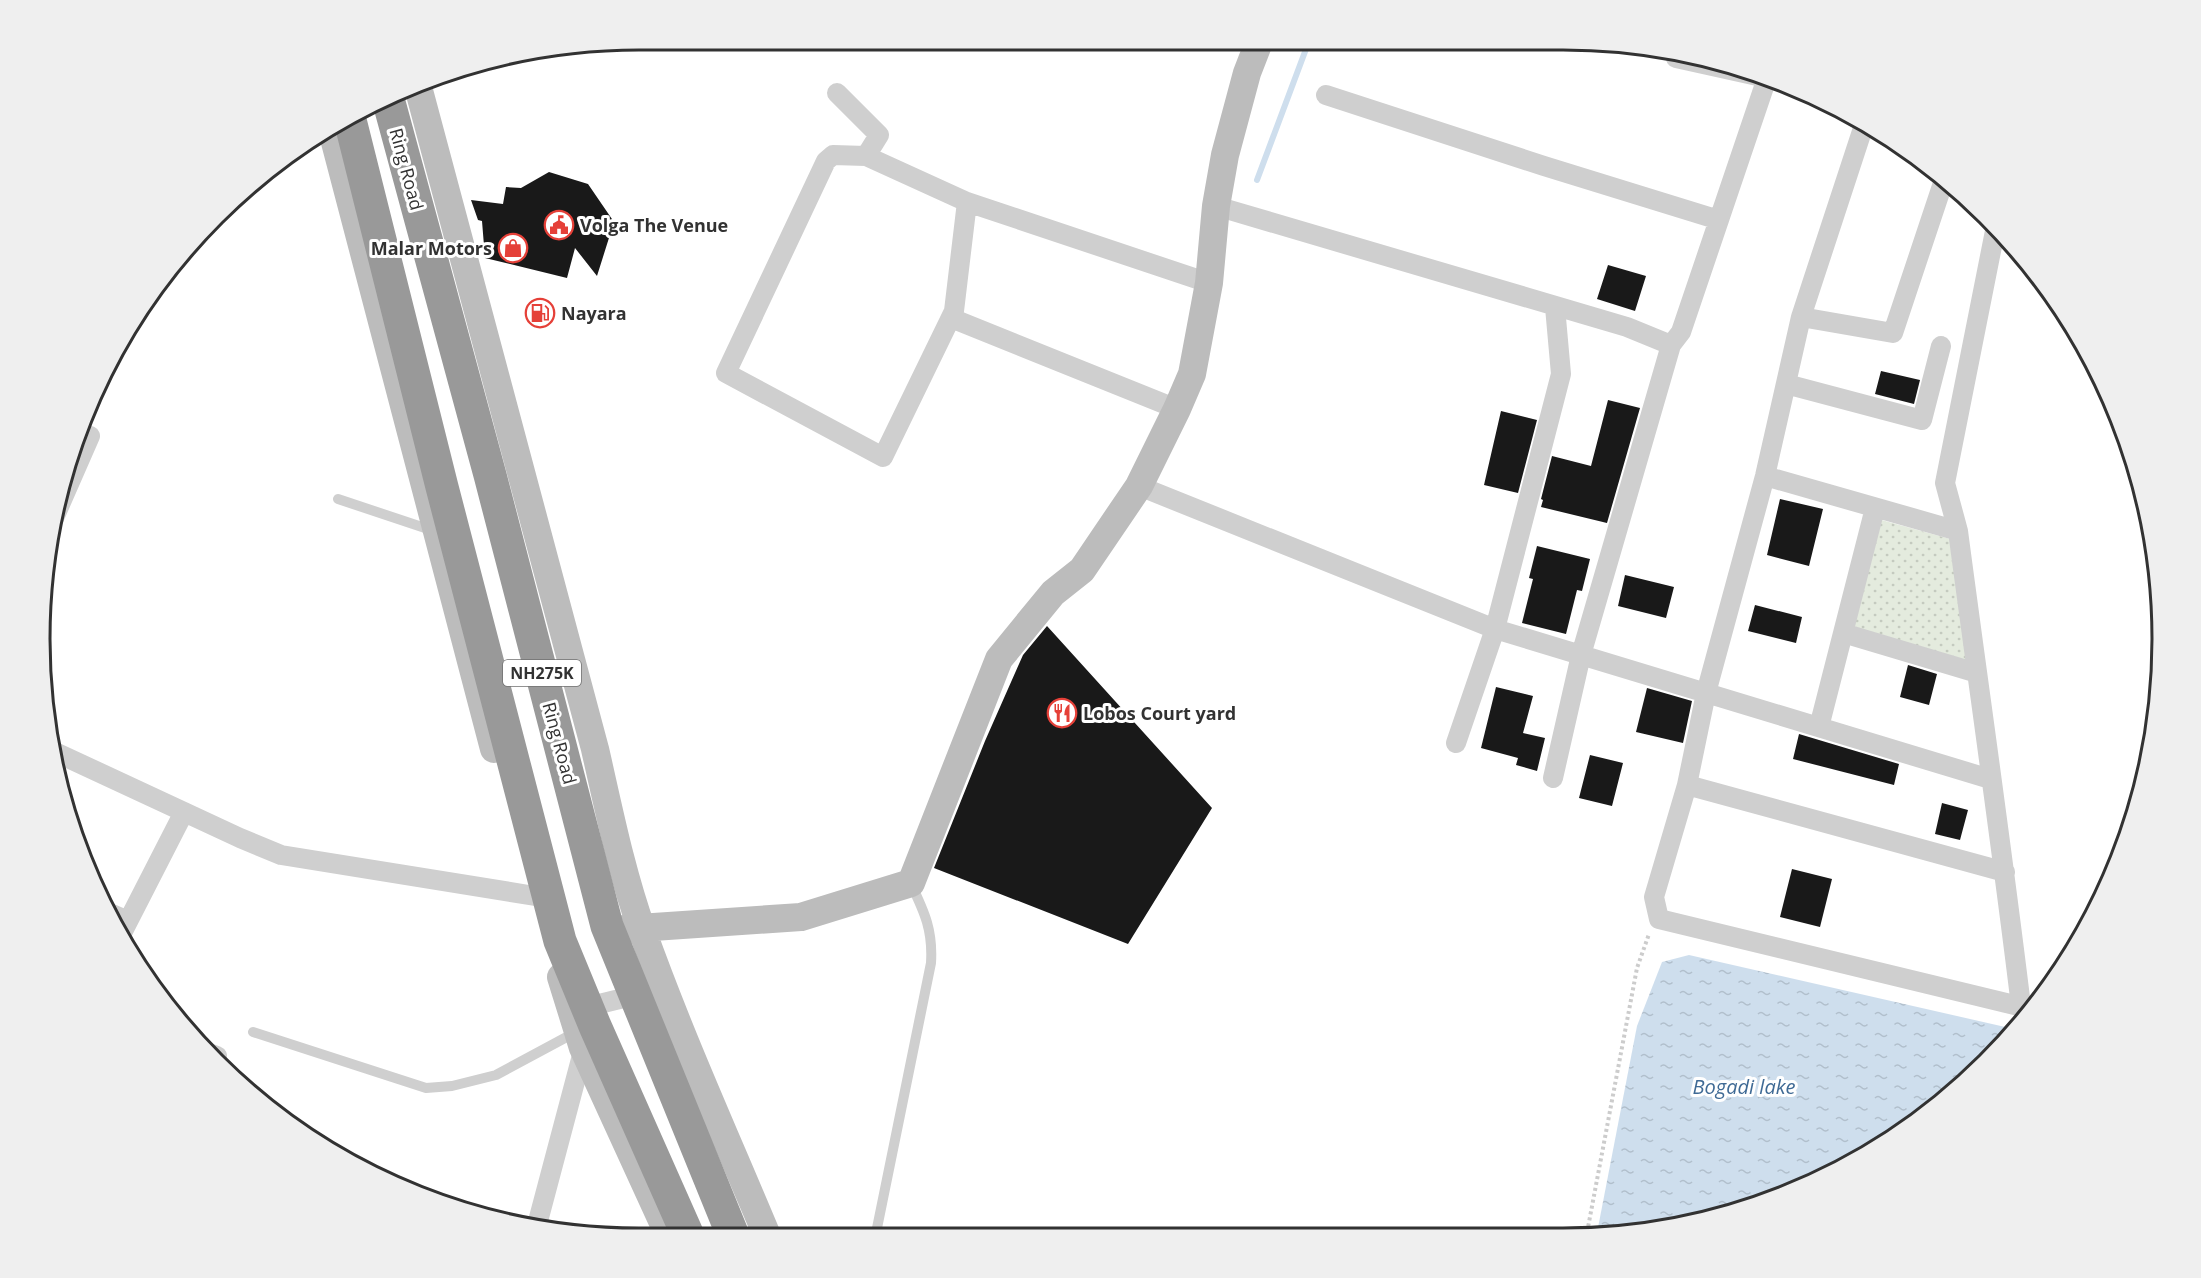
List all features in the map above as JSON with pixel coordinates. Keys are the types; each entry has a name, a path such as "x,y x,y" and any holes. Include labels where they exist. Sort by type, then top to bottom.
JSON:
{"highway":[{"name":"Ring Road","path":"390,105 490,475 609,930 730,1228"},
{"name":"NH275K","path":"351,124 445,499 560,941 586,1028 683,1228"}],"street":[{"path":"609,930 801,917 911,884 999,659 1053,593 1082,570 1139,486 1192,374 1209,284 1216,206 1225,155 1247,73 1256,50"},
{"path":"1553,778 1581,655 1671,345 1681,332 1766,86"},
{"path":"419,92 595,749 618,849 641,927 674,1017 764,1228"},
{"path":"837,93 879,135 866,156"},
{"path":"1326,95 1719,220"},
{"path":"1862,131 1801,317 1765,476 1706,693 1687,785 1654,897 1659,919 2023,1006"},
{"path":"333,135 477,688 535,896 666,1228"},
{"path":"967,202 954,312 883,457 726,373 826,161 833,155 866,156 967,202 1209,284"},
{"path":"1801,317 1893,333 1941,188"},
{"path":"1216,206 1627,327 1671,345"},
{"path":"1994,238 1945,483 1958,531 1990,779 2025,1003"},
{"path":"1456,743 1495,629 1562,374 1555,307"},
{"path":"951,318 1177,409"},
{"path":"1786,384 1922,420 1941,346"},
{"path":"74,472 90,436"},
{"path":"1765,476 1958,531"},
{"path":"1139,486 1495,629 1990,779"},
{"path":"1820,727 1875,508"},
{"path":"1843,633 1977,673"},
{"path":"61,755 281,855 535,896"},
{"path":"1687,785 2005,872"},
{"path":"125,928 184,812"},
{"path":"538,1219 586,1028 636,995"}],"lane":[{"path":"338,500 436,532"},
{"path":"877,1228 931,963 932,943 929,925 911,884"},
{"path":"253,1032 426,1088 452,1086 496,1075 586,1028"}],"path":[{"path":"1588,1227 1637,968 1646,939 1659,919"}],"shaded area":[{"path":"1878,519 1954,540 1972,664 1852,630"}],"water":[{"name":"Bogadi lake","path":"1689,955 2006,1027 1979,1056 1921,1107 1857,1150 1823,1168 1788,1184 1715,1208 1677,1217 1598,1227 1637,1026 1662,962"}],"building":[{"name":"Volga The Venue","path":"549,172 588,184 614,222 597,276 575,248 567,278 485,258 482,221 478,220 471,200 503,204 506,187 521,188"},
{"path":"1608,265 1646,276 1635,311 1597,299"},
{"path":"1881,371 1920,380 1914,404 1875,394"},
{"path":"1608,400 1640,408 1607,523 1541,507 1552,456 1591,466"},
{"path":"1501,411 1537,420 1518,493 1484,485"},
{"path":"1780,499 1823,509 1809,566 1767,555"},
{"path":"1537,546 1590,559 1582,591 1577,590 1566,634 1522,623 1533,579 1529,578"},
{"path":"1625,575 1674,587 1666,618 1618,606"},
{"path":"1755,605 1802,617 1796,643 1748,631"},
{"name":"Lobos Court yard","path":"1047,626 1212,808 1128,944 934,868 985,741 1023,655"},
{"path":"1908,665 1937,674 1929,705 1900,697"},
{"path":"1496,687 1533,696 1523,733 1545,738 1537,771 1516,765 1518,758 1481,748"},
{"path":"1647,688 1692,701 1683,743 1636,732"},
{"path":"1799,734 1899,764 1894,785 1793,759"},
{"path":"1590,755 1623,763 1612,806 1579,798"},
{"path":"1942,803 1968,810 1960,840 1935,834"},
{"path":"1792,869 1832,879 1820,927 1780,917"}],"waterway":[{"path":"1257,180 1306,50"}],"place":[{"name":"Volga The Venue","path":"559,225"},
{"name":"Malar Motors","path":"513,248"},
{"name":"Nayara","path":"540,313"},
{"name":"Lobos Court yard","path":"1062,713"}]}
